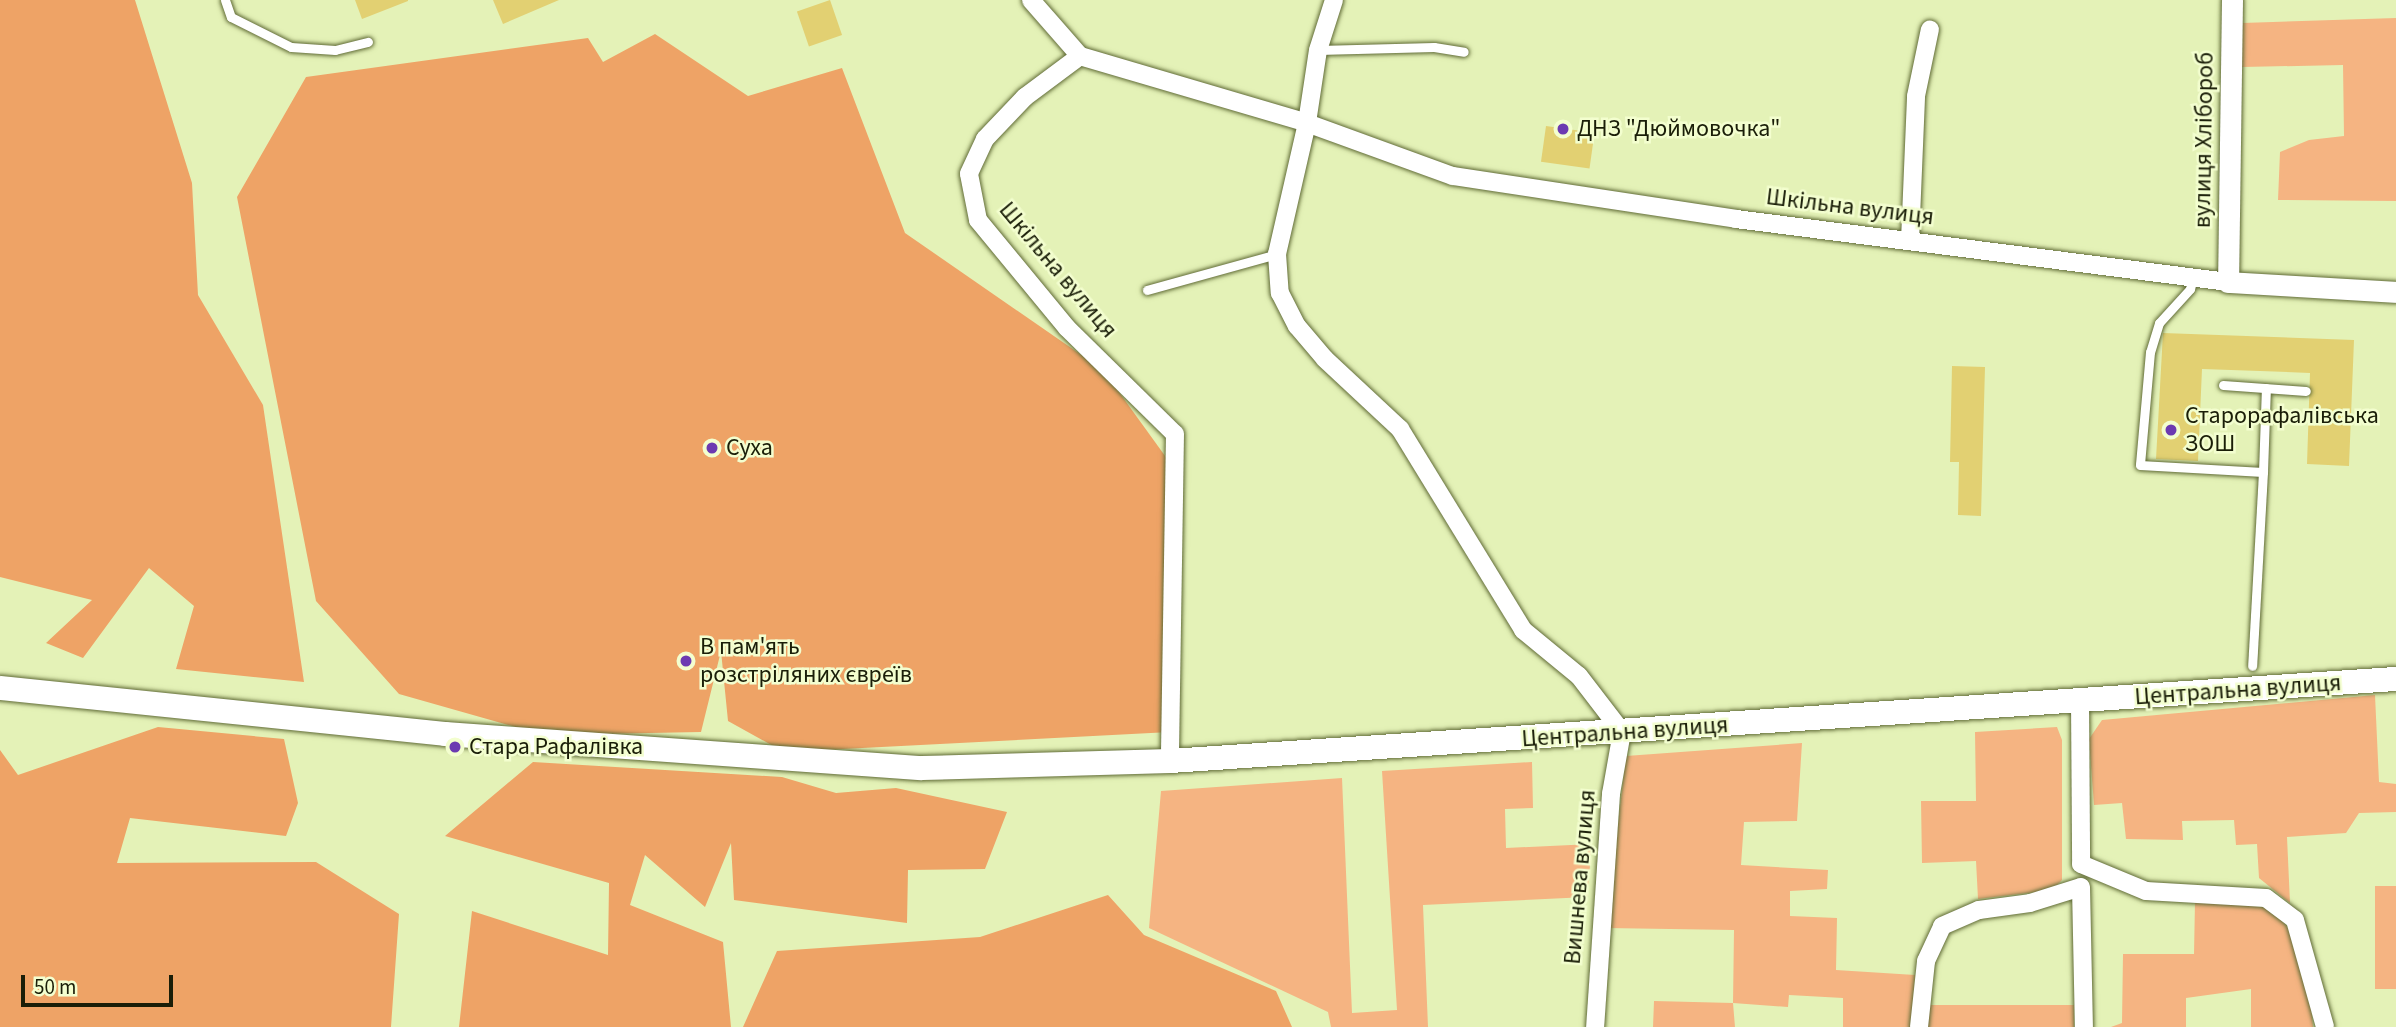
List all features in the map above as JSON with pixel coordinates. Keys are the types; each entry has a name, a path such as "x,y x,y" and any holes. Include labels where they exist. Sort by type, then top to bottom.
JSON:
{"main road":[{"name":"Центральна вулиця","path":"0,688 445,734 922,768 1170,761 2396,680"}],"street":[{"path":"1031,0 1080,56"},
{"path":"1334,0 1318,50 1307,123 1277,254 1280,293 1297,326 1400,429 1523,630 1579,676 1622,732"},
{"name":"вулиця Хлібороб","path":"2228,282 2232,0"},
{"path":"1910,241 1916,96 1930,29"},
{"name":"Шкільна вулиця","path":"1170,761 1175,434 1067,328 978,220 969,174 985,139 1025,97 1080,56 1307,123 1453,176 1910,241 2228,282 2396,292"},
{"path":"2080,701 2084,1027"},
{"name":"Вишнева вулиця","path":"1595,1027 1611,794 1622,732"},
{"path":"2081,864 2146,891 2266,898 2295,920 2325,1027"},
{"path":"1919,1027 1926,961 1942,926 1979,910 2030,903 2081,887"}],"lane":[{"path":"225,0 231,17 291,47 335,50 368,42"},
{"path":"1318,50 1434,47 1464,52"},
{"path":"1146,290 1277,254"},
{"path":"2193,277 2190,289 2159,323 2150,352 2140,465 2263,472"},
{"path":"2223,385 2306,391"},
{"path":"2252,666 2266,388"}],"shaded area":[{"path":"0,0 135,0 192,183 198,295 263,405 304,682 176,669 194,606 149,568 83,658 46,643 92,600 0,577"},
{"path":"2396,18 2396,201 2278,200 2280,152 2309,140 2344,136 2343,65 2242,67 2242,23"},
{"path":"655,34 748,96 842,68 905,233 1103,370 1181,478 1170,732 784,752 728,721 721,651 701,732 544,735 399,694 316,601 237,197 306,77 588,38 603,62"},
{"path":"2375,695 2379,782 2396,784 2396,812 2359,813 2346,833 2287,837 2290,903 2259,878 2257,844 2236,845 2234,820 2182,821 2183,840 2126,839 2122,803 2094,805 2089,739 2102,720"},
{"path":"158,727 284,739 298,803 286,836 130,818 117,863 316,862 399,914 391,1027 0,1027 0,750 18,775"},
{"path":"2057,727 2062,740 2062,880 2052,890 1978,899 1976,861 1922,863 1921,801 1976,801 1975,732"},
{"path":"1802,743 1797,821 1744,822 1741,865 1828,870 1827,889 1790,891 1790,916 1837,918 1836,970 1915,975 1911,1027 1843,1027 1843,998 1789,995 1788,1007 1733,1003 1734,930 1606,928 1626,756"},
{"path":"533,762 782,777 836,793 896,788 1007,812 985,869 908,870 907,923 734,900 731,843 705,907 645,855 630,905 723,942 731,1027 459,1027 472,911 608,955 609,883 445,836"},
{"path":"1532,762 1533,808 1505,809 1506,848 1592,844 1587,897 1423,905 1428,1027 1331,1027 1328,1012 1149,928 1161,791 1342,778 1352,1013 1397,1010 1382,771"},
{"path":"2375,886 2396,886 2396,989 2375,989"},
{"path":"1108,895 1144,935 1276,991 1292,1027 743,1027 777,951 980,937"},
{"path":"2195,902 2271,907 2291,932 2310,993 2313,1027 2251,1027 2251,989 2186,998 2186,1027 2111,1027 2122,1023 2123,954 2194,954"},
{"path":"1654,1001 1733,1003 1735,1027 1653,1027"},
{"path":"1925,1005 2074,1005 2074,1027 1925,1027"}],"building":[{"path":"355,0 408,0 408,1 362,19"},
{"path":"493,0 559,0 503,24"},
{"path":"830,0 842,35 809,46 797,11"},
{"path":"1546,126 1595,133 1590,168 1541,162"},
{"path":"2163,333 2354,340 2349,466 2307,464 2310,373 2260,371 2202,369 2198,461 2156,459"},
{"path":"1952,366 1985,367 1981,516 1958,515 1959,462 1950,462"}],"place":[{"name":"ДНЗ \"Дюймовочка\"","path":"1563,129"},
{"name":"Старорафалівська ЗОШ","path":"2171,430"},
{"name":"Суха","path":"712,448"},
{"name":"В пам'ять розстріляних євреїв","path":"686,661"},
{"name":"Стара Рафалівка","path":"455,747"}]}
